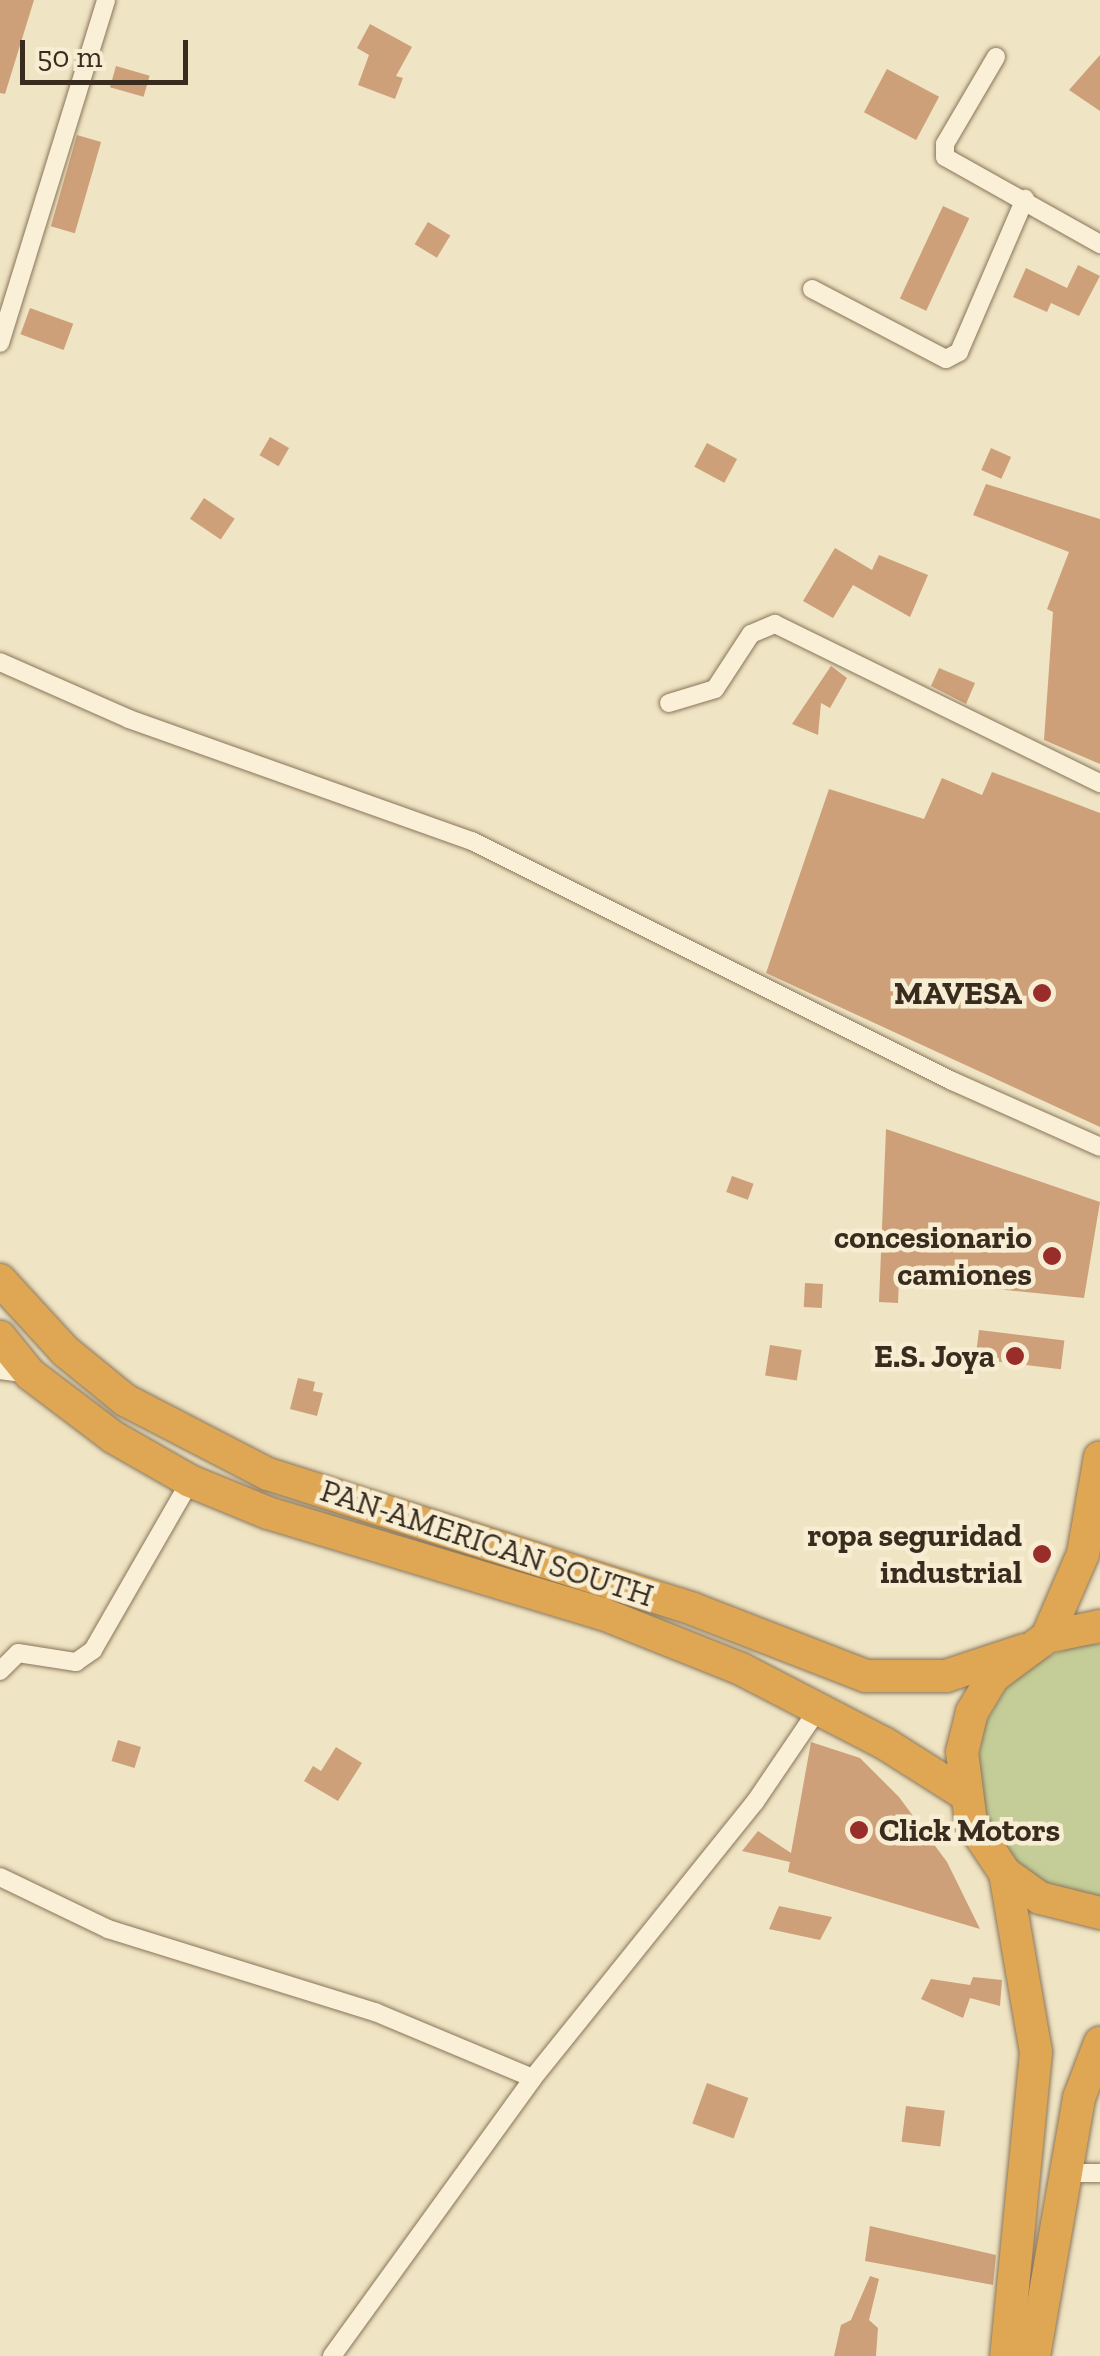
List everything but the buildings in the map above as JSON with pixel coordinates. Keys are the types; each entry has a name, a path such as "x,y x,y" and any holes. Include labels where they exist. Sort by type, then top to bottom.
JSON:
{"highway":[{"name":"PAN-AMERICAN SOUTH","path":"0,1280 65,1351 125,1400 268,1474 693,1608 866,1676 946,1676 1035,1643 1100,1626"},
{"path":"0,1337 15,1372 113,1437 190,1481 268,1512 602,1614 819,1708 963,1793"},
{"path":"1100,1457 1082,1554 1035,1643 994,1677 972,1712 962,1752 963,1793 978,1836 1005,1873 1040,1898 1100,1913"},
{"path":"1005,1873 1036,2052 1006,2356"},
{"path":"1034,2356 1079,2098 1100,2043"}],"street":[{"path":"0,343 106,0"},
{"path":"996,57 946,144 945,158 1100,244"},
{"path":"812,290 946,359 959,352 1024,199"},
{"path":"669,703 715,690 751,634 775,624 1100,783"},
{"path":"0,662 129,719 472,842 934,1072 1100,1147"},
{"path":"0,1671 18,1653 76,1662 92,1650 190,1481"},
{"path":"332,2356 533,2078 756,1802 819,1708"},
{"path":"0,1877 108,1928 374,2012 533,2078"},
{"path":"1064,2173 1100,2173"}],"green space":[{"path":"1081,1644 1100,1644 1100,1898 1040,1881 1006,1852 984,1813 977,1770 984,1726 1006,1688 1039,1660"}],"place":[{"name":"MAVESA","path":"1042,993"},
{"name":"concesionario camiones","path":"1052,1256"},
{"name":"E.S. Joya","path":"1015,1356"},
{"name":"ropa seguridad industrial","path":"1042,1554"},
{"name":"Click Motors","path":"859,1830"}]}
